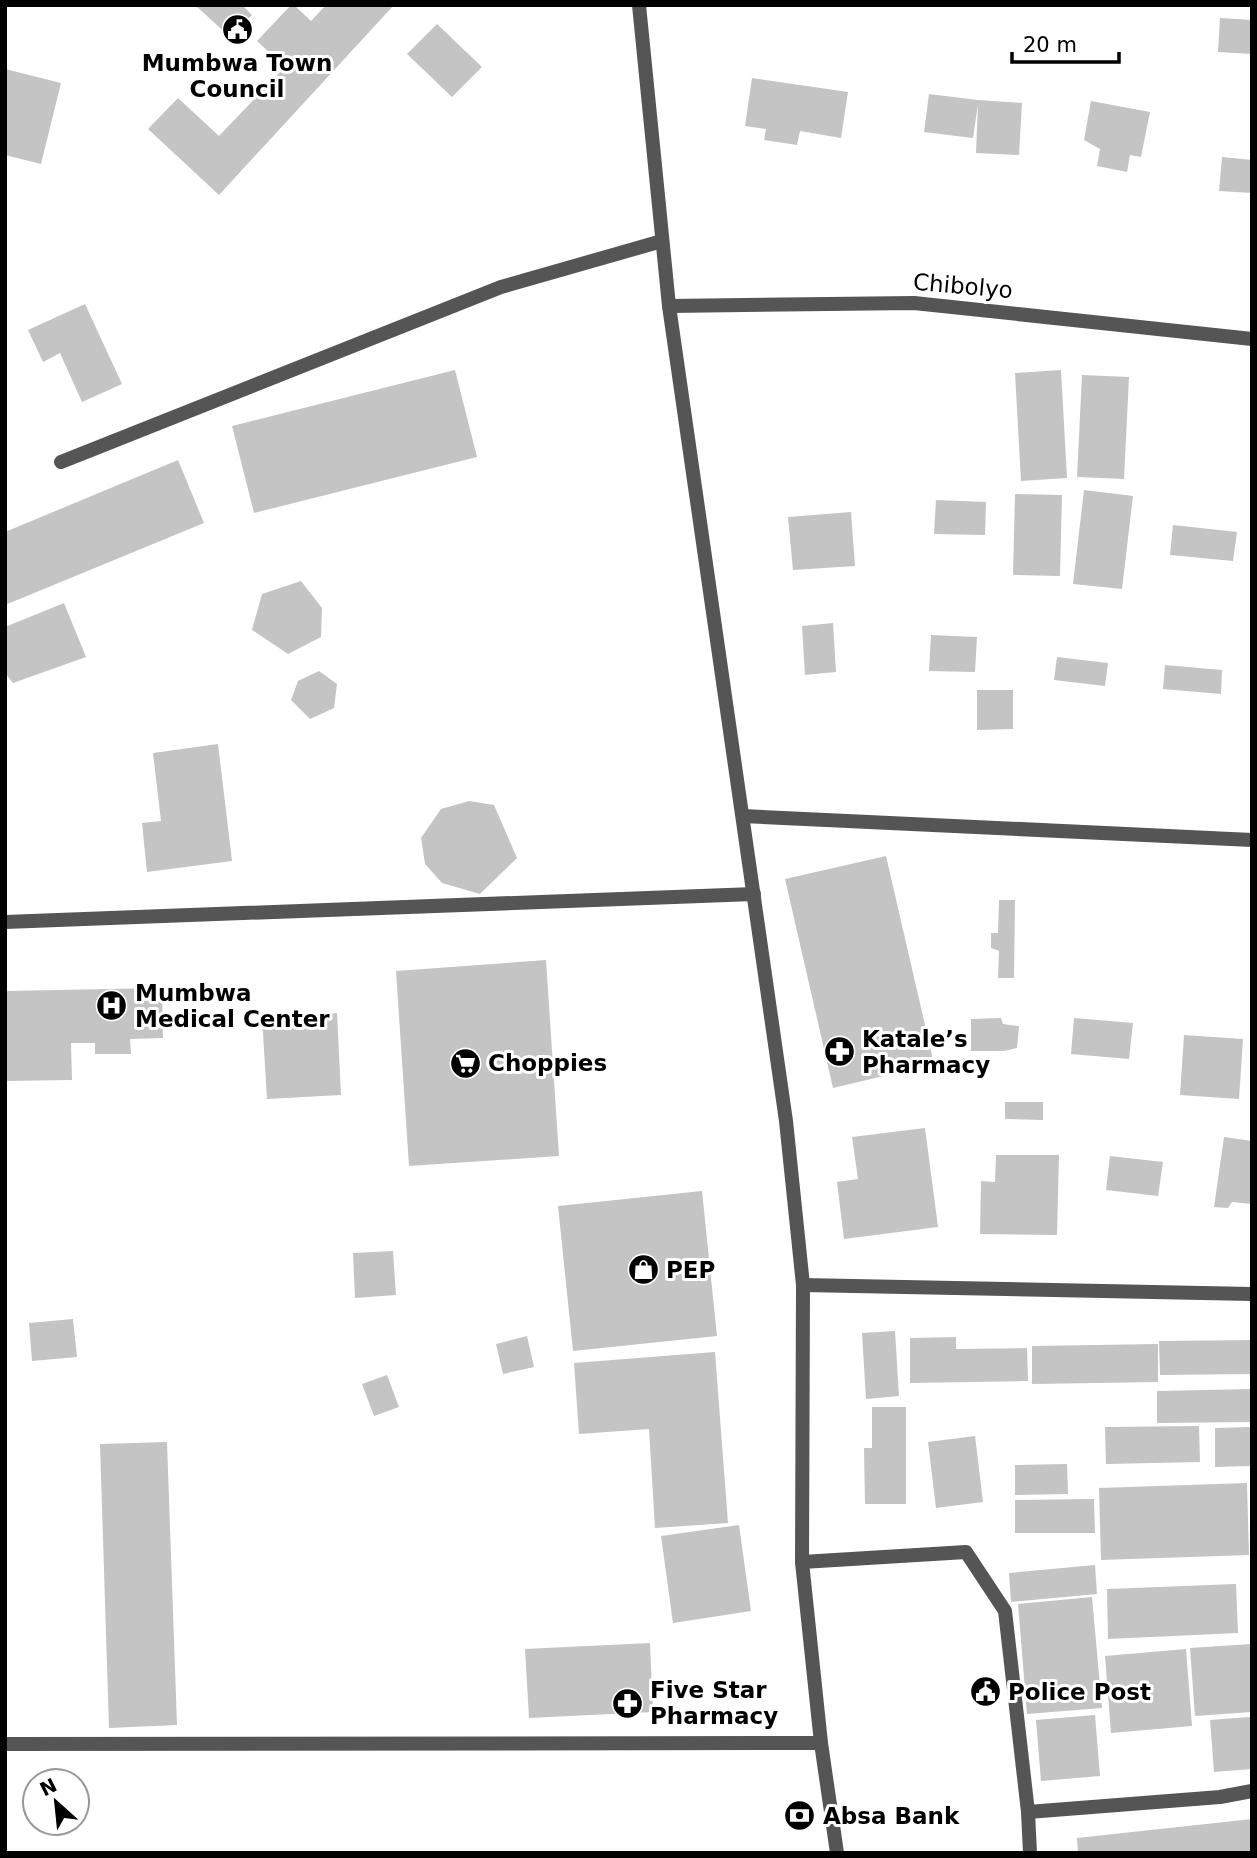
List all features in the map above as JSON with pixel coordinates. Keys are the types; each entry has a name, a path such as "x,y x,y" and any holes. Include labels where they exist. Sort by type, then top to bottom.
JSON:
{"street":[{"path":"639,5 669,306 786,1121 803,1285 802,1562 821,1743 837,1853"},
{"path":"61,462 501,288 662,241"},
{"name":"Chibolyo","path":"669,306 914,303 1252,339"},
{"path":"743,816 1252,840"},
{"path":"5,922 754,894"},
{"path":"803,1285 1252,1294"},
{"path":"802,1562 966,1552 1005,1611 1028,1812 1030,1853"},
{"path":"5,1744 821,1743"},
{"path":"1028,1812 1220,1797 1252,1791"}],"building":[{"name":"Mumbwa Town Council","path":"195,5 242,5 252,15 231,38"},
{"path":"291,5 311,21 326,5 394,5 219,195 148,129 178,98 219,136 285,67 257,41"},
{"path":"1220,18 1252,20 1252,54 1218,52"},
{"path":"437,24 482,67 452,97 407,54"},
{"path":"5,69 61,83 41,164 5,155"},
{"path":"752,78 848,92 841,138 800,131 797,145 764,140 766,129 745,126"},
{"path":"929,94 1022,103 1019,155 976,153 978,104 973,138 924,132"},
{"path":"1091,101 1150,112 1141,157 1130,155 1127,172 1097,166 1100,149 1084,140"},
{"path":"1222,157 1252,160 1252,193 1219,191"},
{"path":"85,304 122,384 82,402 60,353 43,362 28,330"},
{"path":"455,370 477,457 254,513 232,426"},
{"path":"1061,370 1067,478 1021,481 1015,373"},
{"path":"1082,375 1129,377 1124,479 1077,477"},
{"path":"178,460 204,523 5,605 5,532"},
{"path":"1084,490 1133,496 1122,589 1073,584"},
{"path":"1015,494 1062,495 1060,576 1013,575"},
{"path":"936,500 986,502 985,535 934,534"},
{"path":"851,512 855,566 793,570 788,517"},
{"path":"1173,525 1237,532 1233,561 1170,555"},
{"path":"301,581 322,608 321,637 288,654 252,630 262,594"},
{"path":"64,603 86,657 13,683 5,673 5,627"},
{"path":"833,623 836,672 805,675 802,626"},
{"path":"931,635 977,637 975,672 929,671"},
{"path":"1057,657 1108,663 1105,686 1054,680"},
{"path":"1165,665 1222,670 1221,694 1163,689"},
{"path":"319,671 337,684 334,708 310,719 291,700 298,681"},
{"path":"977,690 1013,690 1013,729 977,730"},
{"path":"218,744 232,861 147,872 142,823 161,821 153,753"},
{"path":"469,801 494,805 517,858 480,894 442,883 425,864 421,838 441,809"},
{"path":"886,856 934,1064 833,1088 785,879"},
{"path":"999,900 1015,900 1014,978 998,978 999,951 991,948 991,933 998,933"},
{"path":"546,960 559,1156 409,1166 396,971"},
{"path":"162,988 163,1038 130,1039 131,1054 95,1054 95,1043 71,1043 72,1080 5,1081 5,991"},
{"path":"337,1013 341,1095 267,1099 262,1017"},
{"path":"1001,1018 1003,1024 1019,1026 1017,1048 1004,1051 971,1051 971,1019"},
{"path":"1074,1018 1133,1023 1129,1059 1071,1054"},
{"path":"1184,1035 1243,1039 1239,1099 1180,1095"},
{"path":"1005,1102 1043,1102 1043,1120 1005,1119"},
{"path":"925,1128 938,1227 844,1239 837,1182 858,1179 852,1137"},
{"path":"1224,1137 1252,1141 1252,1204 1232,1202 1228,1208 1214,1207"},
{"path":"996,1155 1059,1155 1057,1235 980,1234 981,1181 995,1182"},
{"path":"1110,1156 1163,1162 1158,1196 1106,1190"},
{"path":"702,1191 717,1336 573,1351 558,1206"},
{"path":"393,1251 396,1295 355,1298 353,1253"},
{"path":"73,1319 77,1357 32,1361 29,1323"},
{"path":"895,1331 899,1396 866,1399 862,1333"},
{"path":"527,1336 534,1367 503,1374 496,1344"},
{"path":"956,1337 956,1349 1027,1348 1028,1381 910,1383 910,1338"},
{"path":"1252,1340 1252,1374 1160,1375 1159,1341"},
{"path":"1158,1344 1158,1382 1032,1384 1032,1346"},
{"path":"715,1352 728,1523 655,1528 649,1429 579,1434 574,1363"},
{"path":"387,1375 399,1407 374,1416 362,1384"},
{"path":"1252,1389 1252,1422 1157,1423 1157,1391"},
{"path":"872,1407 906,1407 906,1504 865,1504 864,1448 872,1448"},
{"path":"1199,1426 1200,1462 1106,1464 1105,1427"},
{"path":"1251,1427 1251,1466 1215,1467 1215,1428"},
{"path":"975,1436 983,1502 936,1508 928,1442"},
{"path":"167,1442 177,1725 109,1728 100,1444"},
{"path":"1067,1464 1068,1494 1015,1495 1015,1465"},
{"path":"1247,1483 1249,1555 1101,1560 1099,1488"},
{"path":"1094,1499 1095,1533 1015,1533 1015,1500"},
{"path":"739,1525 751,1611 673,1623 661,1536"},
{"path":"1095,1565 1097,1594 1011,1602 1009,1573"},
{"path":"1236,1584 1238,1633 1108,1639 1107,1589"},
{"path":"1092,1597 1102,1708 1027,1714 1018,1604"},
{"path":"650,1643 653,1712 529,1718 525,1649"},
{"path":"1251,1644 1252,1712 1195,1716 1190,1648"},
{"path":"1186,1649 1192,1726 1111,1733 1105,1656"},
{"path":"1095,1715 1100,1776 1041,1781 1036,1720"},
{"path":"1250,1717 1252,1769 1214,1772 1210,1720"},
{"path":"1252,1819 1252,1853 1078,1853 1077,1838"}],"place":[{"name":"Mumbwa Town Council","path":"237,29"},
{"name":"Mumbwa Medical Center","path":"112,1006"},
{"name":"Katale’s Pharmacy","path":"839,1052"},
{"name":"Choppies","path":"465,1063"},
{"name":"PEP","path":"643,1270"},
{"name":"Police Post","path":"985,1692"},
{"name":"Five Star Pharmacy","path":"627,1703"},
{"name":"Absa Bank","path":"800,1816"}]}
